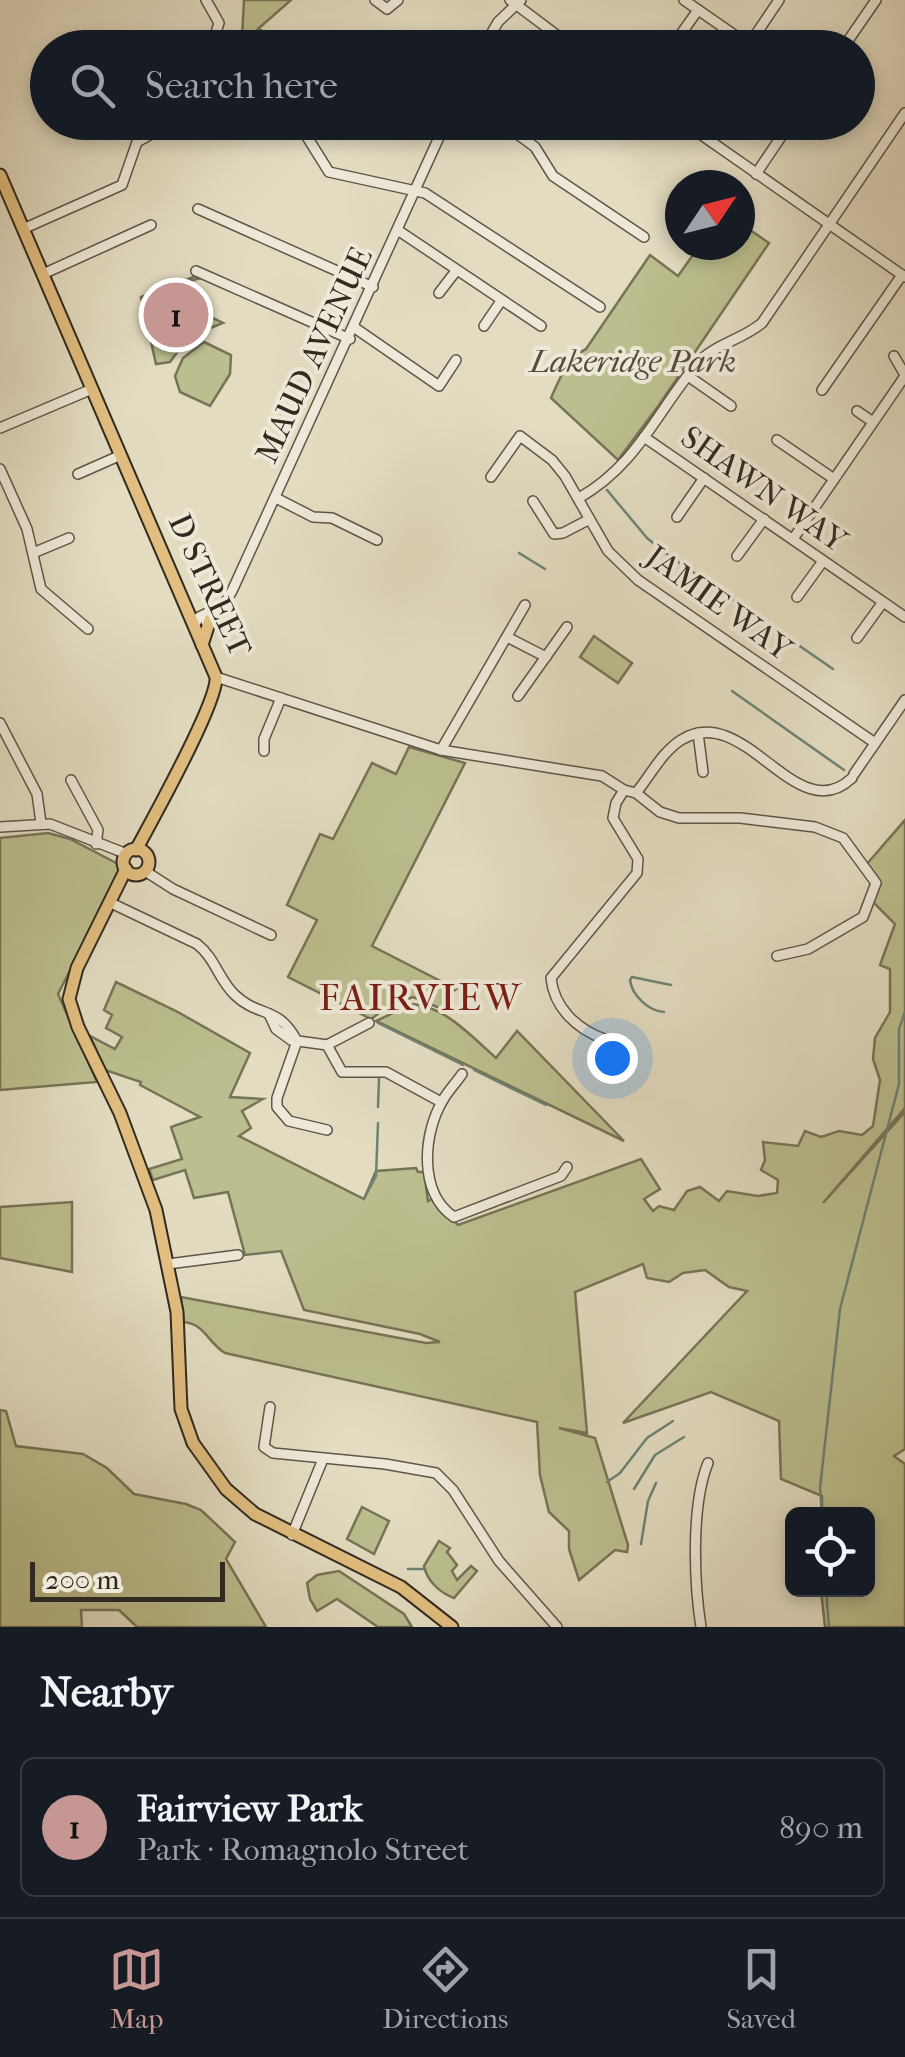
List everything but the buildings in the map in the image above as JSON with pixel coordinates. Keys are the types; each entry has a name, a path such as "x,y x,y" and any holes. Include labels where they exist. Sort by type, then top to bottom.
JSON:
{"main road":[{"name":"D STREET","path":"0,175 5,202 23,229 43,274 216,677"},
{"path":"202,645 210,620"},
{"path":"216,677 207,708 135,862 77,968 69,999 72,1014 120,1112 145,1177 177,1312 181,1410 193,1443 226,1490 255,1514 401,1588 452,1627"}],"street":[{"path":"206,0 219,23 216,30"},
{"path":"375,0 387,9 398,0"},
{"path":"684,0 728,30"},
{"path":"759,30 780,0"},
{"path":"855,30 876,0"},
{"path":"493,30 515,2 551,30"},
{"path":"684,30 698,10"},
{"path":"579,498 622,468 706,354 746,336 762,323 905,114"},
{"path":"23,229 122,184 141,140"},
{"path":"309,140 330,172 386,186 417,189 600,307"},
{"name":"MAUD AVENUE","path":"194,626 219,614 232,591 439,140"},
{"path":"525,140 535,147 553,176 644,237"},
{"path":"708,140 904,276 822,390"},
{"path":"756,174 780,140"},
{"path":"198,209 373,287"},
{"path":"43,274 151,225"},
{"path":"399,230 540,326"},
{"path":"196,271 352,333 438,386 456,360"},
{"path":"438,293 456,271"},
{"path":"484,326 501,302"},
{"path":"793,539 905,376 894,356"},
{"path":"688,376 731,406"},
{"path":"0,428 92,389"},
{"path":"857,411 873,422"},
{"name":"JAMIE WAY","path":"491,477 520,436 552,460 579,498 608,551 638,580 875,743"},
{"name":"SHAWN WAY","path":"644,437 905,617"},
{"path":"776,440 834,479"},
{"path":"78,474 121,455"},
{"path":"0,468 27,529 41,589 88,629"},
{"path":"677,517 704,478"},
{"path":"276,498 314,517 332,518 377,540"},
{"path":"533,501 554,534 563,534 588,520"},
{"path":"737,556 764,519"},
{"path":"33,553 69,538"},
{"path":"797,597 824,561"},
{"path":"857,638 884,602"},
{"path":"440,750 524,605"},
{"name":"MAUD AVENUE","path":"194,626 199,617 222,606"},
{"path":"518,696 567,627"},
{"path":"507,637 546,657"},
{"name":"D STREET","path":"216,677 440,750 602,776 636,793"},
{"path":"264,750 264,739 281,698"},
{"path":"778,956 808,949 862,917 876,883 843,838 816,827 740,818 680,818 660,812 636,793 672,746 698,733 727,736 810,790 836,789 853,776 905,700"},
{"path":"0,723 37,794 41,824"},
{"path":"698,733 703,772"},
{"path":"72,780 98,830 96,844"},
{"path":"604,1038 586,1032 563,1010 553,996 552,978 637,873 638,859 613,818 624,790"},
{"path":"0,828 50,824 135,862 158,880 270,935"},
{"path":"111,903 198,944 210,954 235,995 268,1014 297,1041 326,1045 369,1023"},
{"path":"297,1041 277,1107 289,1121 326,1130"},
{"path":"326,1045 342,1072 386,1072 441,1102"},
{"path":"462,1074 441,1102 434,1122 427,1174 446,1212 454,1216 561,1176 567,1167"},
{"path":"168,1264 238,1255"},
{"path":"270,1407 264,1447 273,1454 385,1464 436,1473 453,1490 505,1569 558,1627"},
{"path":"292,1535 324,1460"},
{"path":"702,1627 697,1567 700,1482 708,1463"}],"green space":[{"path":"244,0 291,0 260,30 242,30"},
{"name":"Lakeridge Park","path":"755,233 769,243 618,460 551,398 569,364 586,349 650,255 678,276 689,260 755,260"},
{"path":"196,276 201,278 186,282 190,307 223,323 188,337 170,362 156,364 141,297"},
{"path":"204,342 231,355 230,374 210,406 180,392 175,376 183,358"},
{"path":"594,636 632,663 618,683 580,657"},
{"path":"409,747 465,763 372,946 456,989 445,998 447,1011 413,997 389,1006 371,1019 288,977 317,920 287,905 320,834 333,839 372,763 396,774"},
{"path":"905,820 905,1108 823,1203 905,1112 905,1449 894,1456 905,1464 905,1627 825,1627 822,1597 875,1597 875,1507 822,1507 822,1496 781,1479 779,1421 711,1392 623,1423 747,1291 729,1287 705,1270 683,1273 669,1282 647,1278 643,1264 575,1292 587,1433 559,1428 595,1438 628,1545 627,1552 615,1550 579,1580 569,1549 569,1531 549,1512 540,1475 537,1422 225,1353 197,1326 184,1322 181,1297 426,1343 440,1342 420,1334 304,1310 281,1251 245,1255 228,1192 194,1198 185,1170 153,1180 149,1169 182,1159 171,1127 200,1117 140,1085 141,1082 105,1070 90,1036 115,1049 122,1037 106,1028 112,1015 104,1010 116,982 250,1053 230,1097 263,1099 242,1111 251,1128 239,1136 364,1199 376,1171 416,1168 424,1172 428,1201 432,1199 458,1225 641,1159 660,1189 644,1199 653,1211 659,1206 674,1210 687,1191 700,1187 719,1201 727,1191 758,1196 777,1193 778,1180 761,1170 765,1160 763,1142 798,1146 805,1131 821,1137 839,1131 862,1135 873,1126 880,1080 873,1059 875,1038 890,1012 890,969 880,965 895,924 873,902 879,884 866,865"},
{"path":"48,833 70,839 120,865 121,870 58,994 97,1082 0,1090 0,838"},
{"path":"412,1004 447,1016 496,1058 517,1031 624,1141 376,1021"},
{"path":"72,1202 72,1272 0,1258 0,1207"},
{"path":"0,1410 6,1411 16,1446 83,1454 107,1468 134,1494 201,1510 235,1542 226,1559 266,1627 137,1627 119,1610 81,1610 82,1627 0,1627"},
{"path":"362,1507 389,1521 374,1554 347,1539"},
{"path":"439,1541 450,1548 447,1552 457,1565 452,1571 457,1580 471,1566 477,1571 454,1598 435,1586 424,1566"},
{"path":"339,1571 404,1614 412,1627 378,1627 337,1599 317,1611 307,1583 317,1575"}],"waterway":[{"path":"607,490 647,538 668,555 833,669"},
{"path":"519,553 545,569"},
{"path":"732,691 844,770"},
{"path":"664,1012 642,1002 630,980 632,977 671,985"},
{"path":"821,1507 820,1488 840,1309 899,1084 899,1029 905,1012"},
{"path":"378,1023 463,1065"},
{"path":"474,1070 546,1105"},
{"path":"378,1107 379,1079"},
{"path":"365,1197 376,1176 378,1123"},
{"path":"607,1482 620,1473 647,1438 673,1421"},
{"path":"634,1489 655,1455 684,1437"},
{"path":"641,1544 648,1501 656,1483"},
{"path":"408,1569 424,1569"},
{"path":"827,1597 829,1627"}],"place":[{"name":"Fairview Park","path":"176,315"}],"district":[{"name":"FAIRVIEW","path":"421,997"}]}
